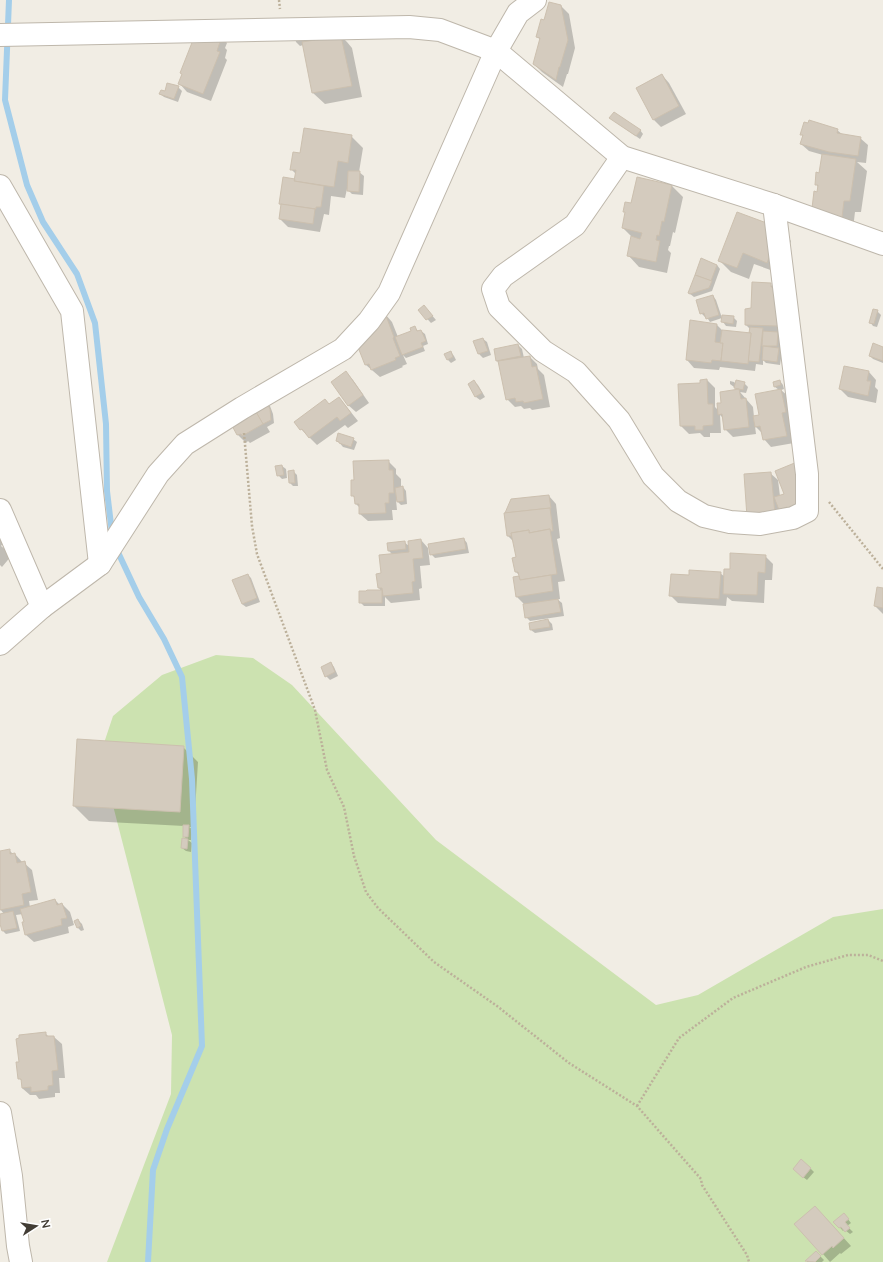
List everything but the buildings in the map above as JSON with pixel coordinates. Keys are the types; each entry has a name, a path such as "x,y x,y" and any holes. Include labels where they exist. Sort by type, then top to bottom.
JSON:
{"street":[{"path":"0,644 42,607 100,564 158,474 185,444 242,408 344,349 373,316 389,293 496,51 518,13 535,0"},
{"path":"0,35 409,27 440,30 496,51 622,157 774,205 883,244"},
{"path":"622,157 575,225 503,276 493,289 499,307 543,351 576,372 619,420 653,476 678,501 704,516 730,522 760,524 792,518 807,511 807,474 774,205"},
{"path":"0,186 72,311 100,564"},
{"path":"0,510 42,607"},
{"path":"0,1113 11,1176 20,1262"}],"path":[{"path":"242,408 252,526 257,554 315,710 328,770 344,807 354,856 366,892 378,908 434,962 498,1006 569,1064 637,1106 701,1179 702,1185 747,1255 749,1262"},
{"path":"807,474 883,569"},
{"path":"637,1106 679,1038 733,998 806,966 848,956 868,955 883,961"}],"green space":[{"path":"216,655 253,658 292,685 436,840 656,1005 698,995 833,917 883,909 883,1262 107,1262 171,1094 172,1035 100,755 113,716 162,675"}],"waterway":[{"path":"9,0 5,100 27,185 43,222 77,274 95,323 106,424 107,491 112,533"},
{"path":"116,548 139,597 164,639 182,677 192,779 202,1046 167,1129 153,1170 148,1262"}]}
